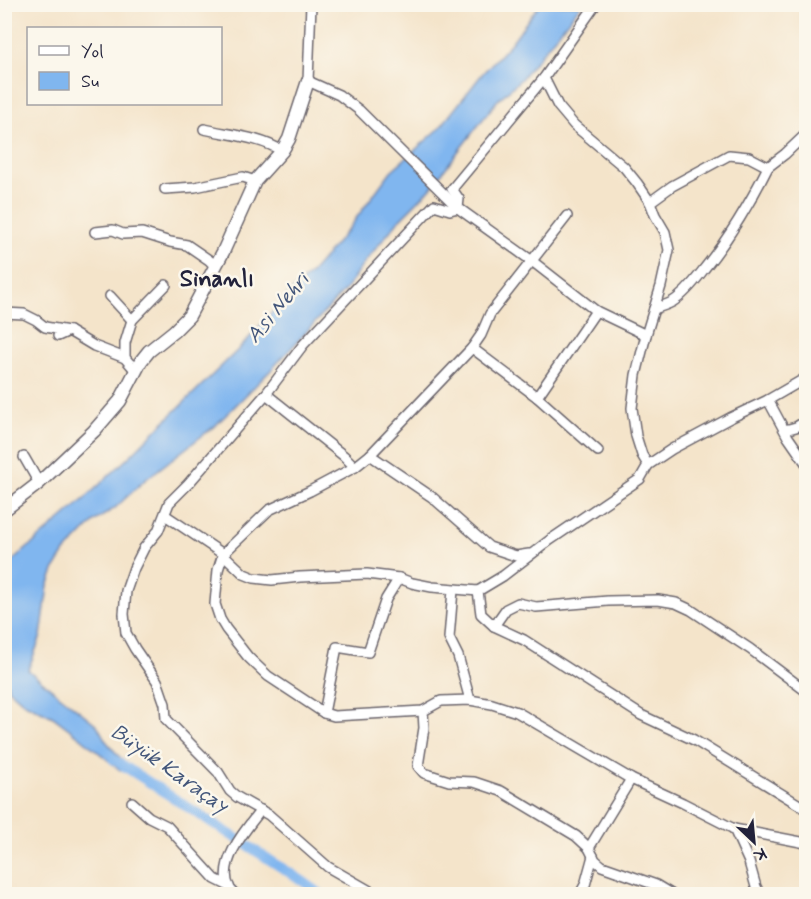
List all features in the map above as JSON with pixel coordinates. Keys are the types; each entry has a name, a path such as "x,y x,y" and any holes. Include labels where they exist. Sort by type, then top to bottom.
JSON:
{"main road":[{"path":"4,510 39,483 94,431 115,408 148,351 189,316 216,267 255,181 290,139 308,81"}],"street":[{"path":"311,4 308,81 339,95 358,110 458,208 596,311 646,335"},
{"path":"458,208 459,199 452,189 544,78 596,4"},
{"path":"544,78 558,106 574,125 624,167 637,183 650,202 665,232 669,250 636,375 632,408 636,436 648,465"},
{"path":"204,129 256,140 282,151"},
{"path":"654,309 672,302 703,272 728,239 768,167 807,134"},
{"path":"650,202 672,186 729,155 749,157 768,167"},
{"path":"165,189 195,187 243,177 255,181"},
{"path":"375,894 328,867 269,815 237,797 230,791 218,772 166,718 165,704 157,681 126,633 124,614 126,591 134,568 144,548 158,531 169,503 266,394 303,345 434,205 450,210 458,208"},
{"path":"567,216 490,314 481,335 472,348 370,454 355,467 269,510 223,554 218,570 215,604 220,619 248,657 268,676 324,713 344,716 423,711 441,701 470,700 492,704 517,712 631,779 734,829 807,843"},
{"path":"95,232 113,230 123,234 142,233 187,245 216,267"},
{"path":"125,358 125,343 132,321 166,285"},
{"path":"110,296 132,321"},
{"path":"537,397 596,311"},
{"path":"4,314 24,314 45,327 69,332 94,346 125,358 135,371"},
{"path":"58,336 69,332"},
{"path":"472,348 537,397 598,452"},
{"path":"165,515 223,554 244,574 263,579 367,574 399,578 412,583 453,590 478,591 640,479 648,465 672,448 807,378"},
{"path":"266,394 355,467"},
{"path":"768,400 807,463"},
{"path":"785,430 807,421"},
{"path":"370,454 432,497 489,547 516,556 531,554"},
{"path":"24,457 39,483"},
{"path":"324,713 338,647 368,652 386,599 399,578"},
{"path":"453,590 449,638 458,656 470,700"},
{"path":"478,591 481,614 494,626 524,640 641,715 694,740 807,809"},
{"path":"494,626 506,609 518,603 536,607 608,601 658,600 676,603 691,610 750,649 807,691"},
{"path":"423,711 424,728 418,766 424,773 449,781 474,782 501,791 576,836 602,866 656,885 671,894"},
{"path":"580,894 585,885 591,852 631,779"},
{"path":"132,802 149,818 167,826 215,879 232,890"},
{"path":"232,890 226,866 232,851 261,810"},
{"path":"734,829 760,894"}],"water":[{"name":"Asi Nehri","path":"539,5 581,5 521,79 497,101 430,189 400,219 346,289 270,371 216,425 145,480 115,508 95,521 65,552 55,568 48,586 41,636 28,670 97,725 106,741 123,761 120,770 53,717 23,702 8,689 8,685 5,686 4,568 80,503 242,346 324,258 391,171 439,129 483,73 511,43"}],"waterway":[{"name":"Büyük Karaçay","path":"113,759 321,894"}],"district":[{"name":"Sinanlı","path":"217,279"}]}
